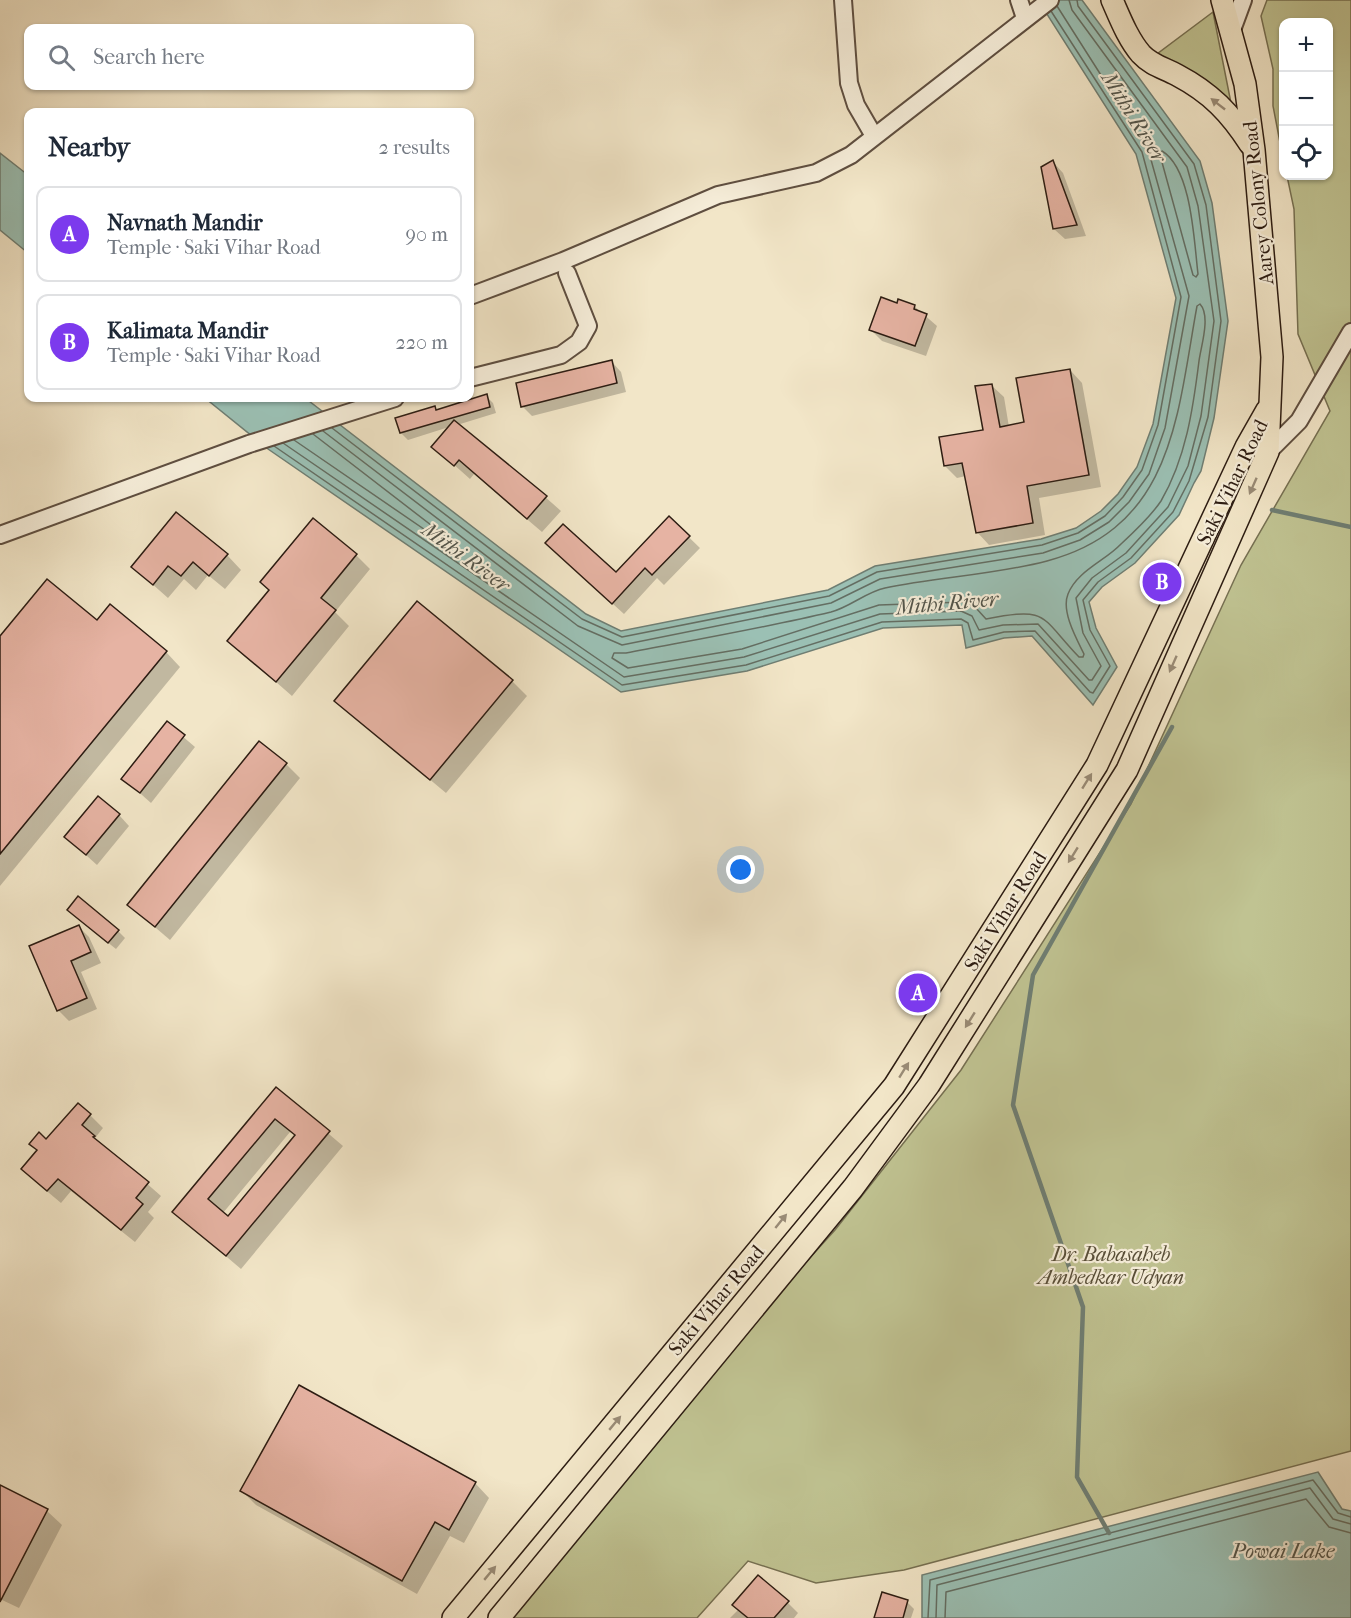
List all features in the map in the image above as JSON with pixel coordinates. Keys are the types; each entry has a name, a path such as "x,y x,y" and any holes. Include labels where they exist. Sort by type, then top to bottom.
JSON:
{"main road":[{"path":"1112,0 1141,54 1158,67 1177,75 1203,92 1230,114 1254,150"},
{"name":"Aarey Colony Road","path":"1222,0 1245,84 1254,150 1272,357 1268,409"},
{"name":"Saki Vihar Road","path":"453,1618 894,1086 1097,765 1246,447 1268,409"},
{"name":"Saki Vihar Road","path":"499,1618 853,1188 929,1085 1126,770 1268,452 1268,409"},
{"path":"1130,694 1154,707"},
{"path":"1072,805 1095,820"},
{"path":"530,1525 556,1548"}],"street":[{"path":"843,0 849,83 856,105 874,136"},
{"path":"1018,0 1029,15"},
{"path":"474,294 563,261 718,195 816,172 851,155 1050,0"},
{"path":"1232,30 1243,0"},
{"path":"474,377 561,355 579,342 588,326 567,273"},
{"path":"1246,447 1268,452 1299,422 1351,332"},
{"path":"0,535 249,444 381,402"}],"green space":[{"name":"Dr. Babasaheb Ambedkar Udyan","path":"1267,0 1351,0 1351,1451 904,1570 816,1583 748,1561 697,1618 491,1618 525,1572 835,1230 961,1070 1131,804 1241,565 1330,411 1298,334 1294,209 1288,180 1333,180 1333,18 1279,18 1279,137 1273,106 1273,69 1261,16"},
{"path":"1213,12 1231,103 1203,82 1157,54"}],"water":[{"name":"Mithi River","path":"1038,0 1082,0 1200,161 1212,203 1228,321 1214,418 1201,471 1179,515 1135,563 1102,587 1089,602 1096,628 1117,667 1093,705 1032,636 1004,638 966,648 962,625 883,628 747,671 621,692 268,449 210,402 310,402 586,614 621,631 828,590 875,566 1041,539 1076,528 1101,511 1118,494 1137,467 1153,424 1176,298 1136,154"},
{"path":"0,153 24,172 24,250 0,230"},
{"name":"Powai Lake","path":"1318,1472 1342,1509 1351,1511 1351,1618 922,1618 922,1575"}],"building":[{"path":"1053,160 1077,225 1053,229 1041,167"},
{"path":"881,297 897,303 898,299 915,305 914,309 927,314 915,346 869,330"},
{"path":"612,360 617,383 521,407 516,383"},
{"path":"1070,369 1089,475 1027,486 1033,523 976,533 962,463 944,466 939,437 983,430 975,386 992,384 1000,427 1024,422 1016,378"},
{"path":"487,394 490,407 400,433 395,418 435,406 436,410 462,402 474,402 474,398"},
{"path":"454,420 547,496 527,519 459,460 454,466 431,447"},
{"path":"176,512 228,554 209,576 193,562 181,576 168,566 153,585 131,567"},
{"path":"669,516 690,536 652,575 645,568 612,604 545,543 563,524 616,572"},
{"path":"313,518 357,554 321,598 336,610 276,682 227,641 269,590 260,582"},
{"path":"47,579 97,620 110,604 167,651 0,854 0,636"},
{"path":"417,601 513,680 430,780 334,701"},
{"path":"167,721 185,735 140,793 121,779"},
{"path":"259,741 287,763 155,927 127,905"},
{"path":"98,796 120,814 86,855 64,837"},
{"path":"78,896 119,930 108,943 67,910"},
{"path":"79,925 91,952 71,961 87,998 57,1011 29,946"},
{"path":"276,1087 330,1131 226,1256 172,1212","holes":["275,1119 295,1135 228,1216 208,1199"]},
{"path":"78,1103 91,1114 82,1125 95,1136 93,1137 149,1182 136,1198 143,1204 121,1230 58,1179 47,1191 21,1169 37,1150 29,1144 39,1132 46,1139"},
{"path":"299,1385 476,1482 449,1530 435,1522 402,1581 240,1491"},
{"path":"0,1485 48,1509 0,1602"},
{"path":"758,1575 789,1601 774,1618 748,1618 732,1605"},
{"path":"882,1592 908,1600 903,1618 874,1618"}],"waterway":[{"path":"1272,510 1351,527"},
{"path":"1109,1533 1077,1477 1083,1307 1013,1105 1033,975 1172,727"}],"place":[{"name":"Kalimata Mandir","path":"1162,582"},
{"name":"Navnath Mandir","path":"918,993"}]}
